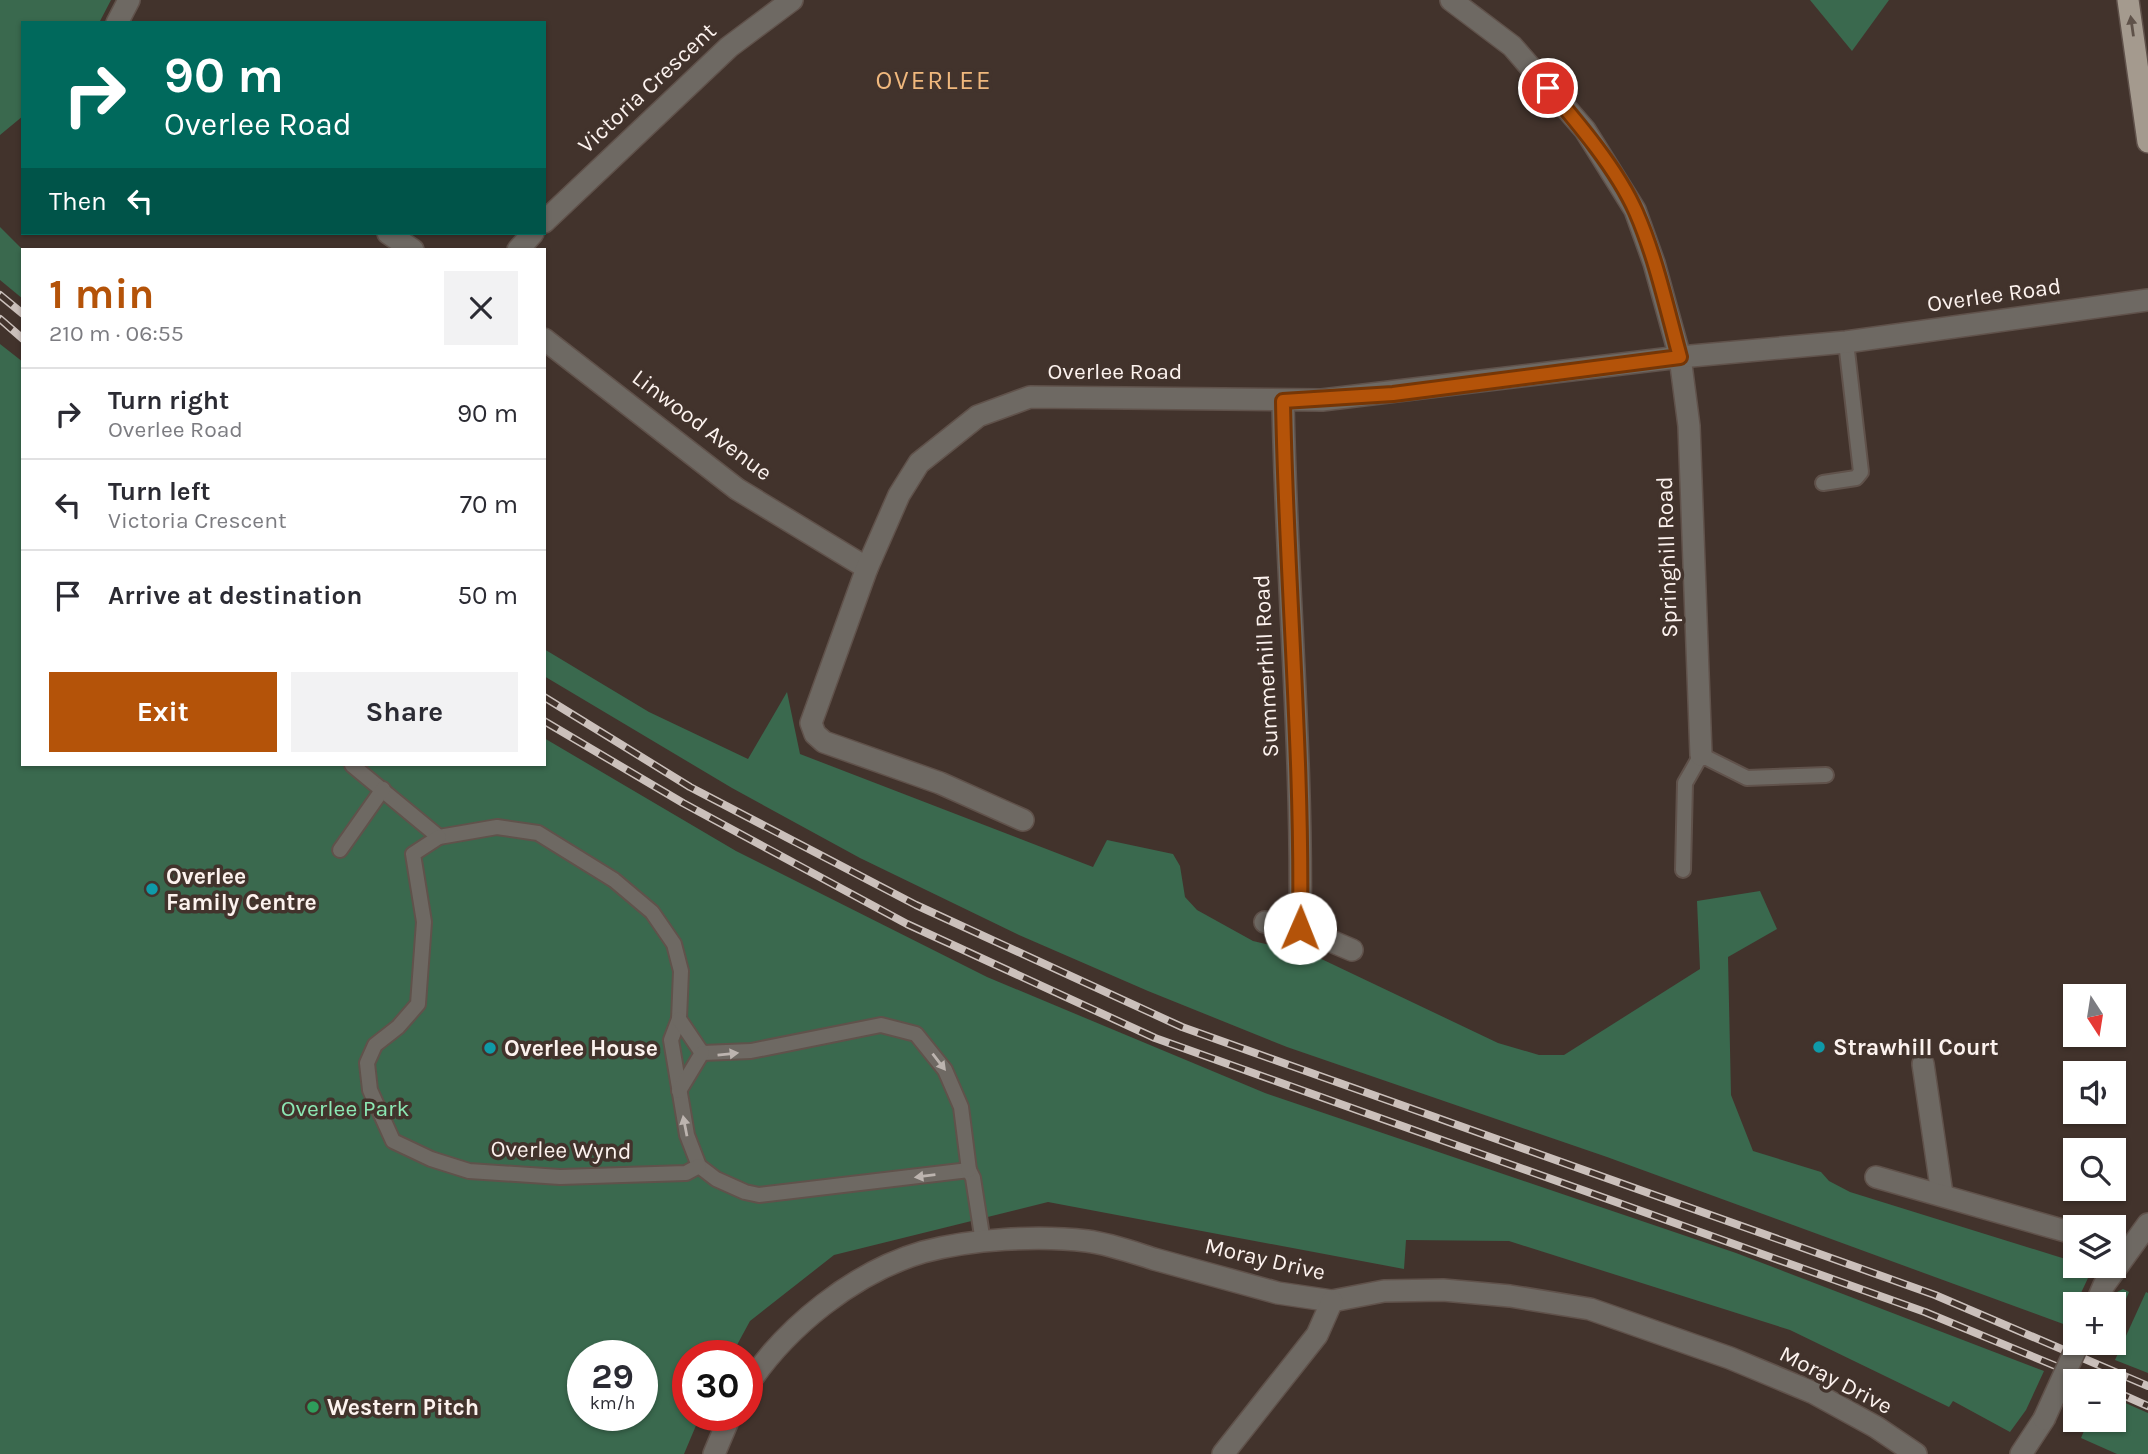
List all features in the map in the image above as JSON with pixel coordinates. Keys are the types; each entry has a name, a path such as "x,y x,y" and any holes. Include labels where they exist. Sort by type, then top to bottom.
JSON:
{"main road":[{"path":"2128,0 2148,142"}],"street":[{"path":"118,21 129,0"},
{"name":"Victoria Crescent","path":"546,220 729,47 792,0"},
{"path":"1451,0 1512,46 1585,130 1635,210 1654,263 1680,357"},
{"path":"391,235 410,248"},
{"name":"Overlee Road","path":"1023,820 940,783 824,742 815,734 811,723 867,568 899,495 919,463 978,416 1030,397 1283,401 1406,392 1680,357 1846,342 2148,300"},
{"name":"Linwood Avenue","path":"546,342 737,489 867,568"},
{"name":"Springhill Road","path":"1680,357 1689,426 1701,755"},
{"name":"Summerhill Road","path":"1283,401 1286,541 1301,858 1300,928"},
{"path":"1265,922 1300,928 1352,950"},
{"path":"1923,1064 1942,1194"},
{"path":"1877,1177 2063,1230"},
{"path":"2126,1244 2148,1224"},
{"name":"Moray Drive","path":"763,1366 780,1344 836,1297 877,1272 922,1252 983,1241 1047,1238 1088,1241 1278,1293 1332,1301 1384,1291 1443,1290 1510,1296 1590,1309 1730,1358 1814,1394 1876,1427 1916,1454"},
{"path":"1223,1454 1317,1335 1332,1301"},
{"path":"2021,1454 2044,1419 2073,1355"},
{"path":"714,1454 724,1431"}],"lane":[{"path":"1823,483 1856,478 1861,472 1846,342"},
{"path":"1701,755 1747,778 1826,775"},
{"name":"Springhill Road","path":"1684,870 1685,783 1701,755"},
{"path":"353,766 439,836 497,827 538,833 614,880 652,912 674,944 681,971 679,1019 671,1040 687,1135 699,1166 716,1179 759,1195 969,1170"},
{"path":"340,849 383,789"},
{"name":"Overlee Wynd","path":"439,836 413,854 424,922 418,1004 398,1027 375,1045 367,1063 370,1090 393,1141 430,1159 482,1172 560,1177 686,1173 699,1166"},
{"path":"679,1019 702,1054"},
{"path":"702,1054 751,1051 881,1025 916,1034 945,1070 961,1107 969,1170 973,1178 983,1241"},
{"path":"679,1091 702,1054"}],"green space":[{"path":"0,0 111,0 100,21 21,21 21,118 0,135"},
{"path":"1810,0 1889,0 1852,51"},
{"path":"0,227 21,248 21,297 0,280"},
{"name":"Overlee Park","path":"0,344 21,360 21,766 546,766 546,739 736,851 987,977 1265,1093 1736,1253 2044,1371 2026,1410 2010,1432 1953,1401 1949,1407 1790,1330 1509,1241 1406,1240 1404,1269 1048,1202 834,1255 750,1321 740,1340 672,1340 672,1431 694,1431 684,1454 0,1454"},
{"path":"546,650 649,712 748,759 787,692 800,754 1093,867 1107,840 1173,854 1180,866 1185,897 1197,910 1253,941 1313,955 1498,1043 1539,1055 1564,1055 1700,969 1697,901 1760,891 1777,929 1728,957 1731,1095 1753,1151 1821,1172 1829,1181 1850,1192 2063,1258 2063,1278 2088,1278 2081,1292 2063,1292 2063,1324 1607,1157 1287,1047 1019,935 860,858 732,788 546,677"},
{"path":"2146,1292 2148,1373 2115,1360 2117,1355 2126,1355 2126,1336"},
{"path":"2126,1403 2148,1413 2148,1454 2117,1454 2081,1438 2084,1432 2126,1432"}],"railway":[{"path":"0,295 21,312"},
{"path":"0,319 21,337"},
{"path":"546,698 690,787 916,905 1182,1027 1935,1295 2148,1386"},
{"path":"546,722 683,803 907,924 1155,1038 1925,1312 2063,1369"},
{"path":"2126,1396 2148,1406"}],"place":[{"name":"Overlee Family Centre","path":"152,889"},
{"name":"Strawhill Court","path":"1819,1047"},
{"name":"Overlee House","path":"490,1048"},
{"name":"Western Pitch","path":"313,1407"}],"district":[{"name":"OVERLEE","path":"934,80"}],"route":[{"path":"1300,928 1301,858 1286,541 1283,401 1393,394 1680,357 1654,263 1635,210 1585,130 1548,88"}]}
